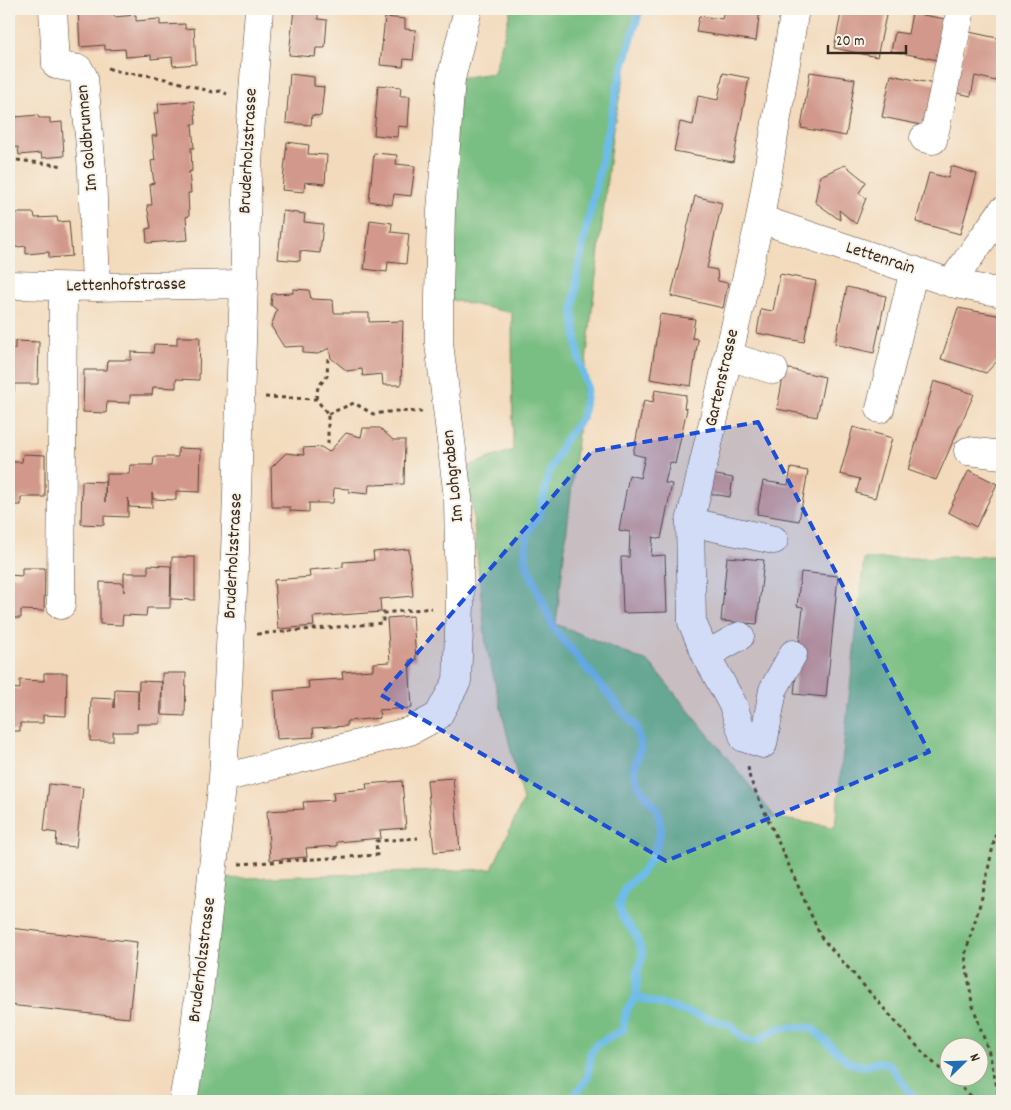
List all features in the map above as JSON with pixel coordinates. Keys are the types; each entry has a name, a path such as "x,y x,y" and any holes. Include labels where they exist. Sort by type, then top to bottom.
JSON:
{"street":[{"name":"Im Goldbrunnen","path":"53,9 56,65 79,69 84,78 92,170 96,287"},
{"name":"Bruderholzstrasse","path":"183,1101 193,1044 223,778 235,553 242,284 259,9"},
{"name":"Im Lohgraben","path":"223,778 410,731 438,716 457,680 460,605 458,498 439,343 441,211 451,79 468,9"},
{"name":"Gartenstrasse","path":"744,738 733,705 706,655 692,622 690,522 760,219 795,9"},
{"path":"924,138 933,140 961,9"},
{"path":"951,283 1002,211"},
{"name":"Lettenrain","path":"760,219 951,283 1002,293"},
{"path":"880,408 914,270"},
{"name":"Lettenhofstrasse","path":"9,285 96,287 242,284"},
{"path":"61,604 64,287"},
{"path":"728,356 774,370"},
{"path":"968,451 1002,455"},
{"path":"690,522 774,540"},
{"path":"706,655 740,636"},
{"path":"744,738 763,744 773,690 793,654"}],"path":[{"path":"120,73 130,72 213,92 220,91"},
{"path":"9,159 92,170"},
{"path":"328,357 327,376 318,387 316,399 328,414 328,446"},
{"path":"274,397 316,399"},
{"path":"328,414 354,403 372,414 396,411 447,412"},
{"path":"266,633 382,623 383,613 415,610"},
{"path":"744,738 750,778 821,937 924,1054 938,1067"},
{"path":"1000,1101 990,1056 972,1003 966,955 982,897 1002,805"},
{"path":"241,864 377,855 376,841 418,838"},
{"path":"962,1088 977,1101"}],"highlighted area":[{"path":"758,422 929,752 666,861 381,695 592,451"}],"green space":[{"path":"511,9 639,9 613,128 556,624 650,663 776,818 835,827 864,559 995,556 1002,537 1002,1101 192,1101 220,879 492,869 523,801 486,645 468,466 513,450 512,313 439,297 451,79 494,73"}],"building":[{"path":"78,9 90,9 90,13 114,11 114,17 136,15 136,21 160,19 160,25 185,24 185,29 194,28 196,64 173,66 172,57 151,59 151,55 126,57 125,49 105,50 105,45 80,47"},
{"path":"294,9 318,9 318,19 327,20 325,48 316,48 315,57 289,55"},
{"path":"724,9 760,9 756,41 696,32 699,16 722,19"},
{"path":"842,9 887,11 877,57 834,48"},
{"path":"912,13 951,20 943,61 891,51 895,32 908,34"},
{"path":"385,17 405,19 405,29 416,30 413,60 404,59 403,67 380,65"},
{"path":"969,32 1002,39 996,81 975,76 971,96 953,92"},
{"path":"810,72 855,79 846,136 801,128"},
{"path":"723,73 749,78 733,162 674,151 680,122 693,125 698,96 718,100"},
{"path":"290,74 314,77 314,86 324,87 321,116 312,115 311,125 286,123"},
{"path":"891,75 939,85 931,127 882,117"},
{"path":"378,85 401,87 400,96 410,96 408,127 398,126 397,137 374,135"},
{"path":"194,101 196,124 192,124 194,148 191,148 192,171 189,172 191,193 188,193 189,216 186,217 188,240 147,243 146,229 151,228 147,205 152,205 150,184 154,183 151,161 155,160 152,136 157,136 154,113 159,113 158,104"},
{"path":"15,112 16,117 38,115 39,118 50,118 50,123 62,122 64,156 42,158 41,153 19,155 18,147 9,148 9,113"},
{"path":"287,142 309,145 308,154 327,155 325,184 305,182 304,192 282,190"},
{"path":"374,153 397,155 396,164 415,166 411,196 394,194 392,205 369,201"},
{"path":"845,165 866,182 859,193 866,198 856,224 839,210 840,220 815,202 820,176"},
{"path":"951,166 977,174 960,234 916,222 929,173 948,178"},
{"path":"695,196 722,203 707,268 717,270 718,281 728,283 723,308 671,296"},
{"path":"9,208 11,208 11,213 34,213 35,218 57,217 58,222 69,221 72,256 49,258 49,252 26,254 26,246 9,248"},
{"path":"283,211 305,214 304,222 323,224 320,253 300,251 300,261 278,259"},
{"path":"370,220 392,223 391,232 409,234 406,264 388,262 387,272 364,269"},
{"path":"780,274 816,281 804,342 757,333 761,309 773,311"},
{"path":"847,287 886,296 874,353 835,344"},
{"path":"293,289 309,290 311,299 333,300 334,313 369,313 369,322 403,321 401,385 383,385 382,374 363,376 362,369 347,371 331,358 329,348 318,354 303,353 303,346 284,347 271,326 277,310 271,305 272,294 293,293"},
{"path":"958,308 1002,316 1002,356 986,373 941,359"},
{"path":"660,314 695,319 692,338 698,339 691,386 650,379"},
{"path":"177,337 200,337 199,380 176,379 176,388 153,387 152,395 130,395 130,403 107,402 106,413 83,412 84,370 107,370 108,360 131,360 131,352 153,353 154,344 177,345"},
{"path":"15,341 39,342 38,384 14,384 14,392 9,392 9,349 15,349"},
{"path":"785,368 825,377 817,417 777,409"},
{"path":"934,381 974,394 936,480 908,470"},
{"path":"655,390 686,395 684,408 687,409 675,464 670,462 665,483 672,484 661,539 653,537 651,556 665,555 667,612 623,613 621,557 629,557 630,532 619,530 629,475 640,478 645,457 633,454 644,400 653,402"},
{"path":"853,427 892,438 875,498 856,493 860,479 840,474"},
{"path":"363,428 380,428 393,440 405,440 404,484 369,485 368,494 349,492 349,489 334,488 333,503 309,503 309,512 290,511 290,507 272,507 271,468 286,453 304,455 303,448 321,447 329,452 346,433 361,437"},
{"path":"178,448 201,449 200,492 176,491 176,500 153,499 152,493 152,508 129,507 128,498 128,517 104,516 104,525 81,524 82,481 105,482 105,502 106,474 129,474 130,465 153,465 154,457 178,457"},
{"path":"23,454 45,455 45,497 21,497 21,505 9,505 9,462 22,462"},
{"path":"791,468 808,471 799,521 757,514 763,481 788,485"},
{"path":"969,470 997,484 976,527 948,512"},
{"path":"711,474 733,478 730,497 707,493"},
{"path":"409,549 413,596 380,599 381,612 313,617 314,626 278,629 274,580 310,577 309,570 343,567 343,562 374,560 373,552"},
{"path":"172,557 195,557 195,600 171,599"},
{"path":"727,557 764,560 757,624 721,621"},
{"path":"148,565 171,566 170,608 147,608 146,616 123,615 122,625 100,624 100,582 123,583 124,592 124,573 148,573"},
{"path":"22,568 45,568 44,611 21,610 21,618 9,618 9,575 22,576"},
{"path":"801,572 838,576 826,697 794,694 803,607 797,606"},
{"path":"413,616 416,660 409,660 412,708 379,710 380,718 347,721 347,726 313,728 314,737 277,739 274,691 309,688 308,681 343,679 342,672 373,670 373,663 390,662 387,618"},
{"path":"44,673 67,673 66,716 43,715 43,723 20,723 20,731 9,731 9,688 20,689 20,680 44,681"},
{"path":"162,673 186,673 185,716 162,715"},
{"path":"139,681 162,682 160,724 137,724 137,732 113,732 113,741 90,741 91,698 114,699 114,708 115,689 138,690 138,709"},
{"path":"453,778 460,850 434,852 427,780"},
{"path":"402,781 406,828 380,830 381,838 337,842 337,846 306,848 307,857 270,860 267,811 304,809 303,802 334,800 333,792 367,789 366,784"},
{"path":"49,784 83,788 76,847 56,845 57,833 44,831"},
{"path":"9,928 137,942 129,1018 9,1005"}],"waterway":[{"path":"571,1101 588,1077 591,1052 597,1044 623,1030 626,1011 636,997 638,970 643,954 636,935 622,917 619,904 625,888 641,873 653,856 661,830 658,811 639,786 634,769 641,747 636,727 554,629 525,560 527,533 540,514 549,473 564,442 583,416 587,387 579,359 573,313 578,268 618,85 640,9"},
{"path":"636,997 730,1025 744,1039 757,1041 777,1029 812,1028 849,1063 864,1066 878,1062 889,1064 916,1101"}]}
